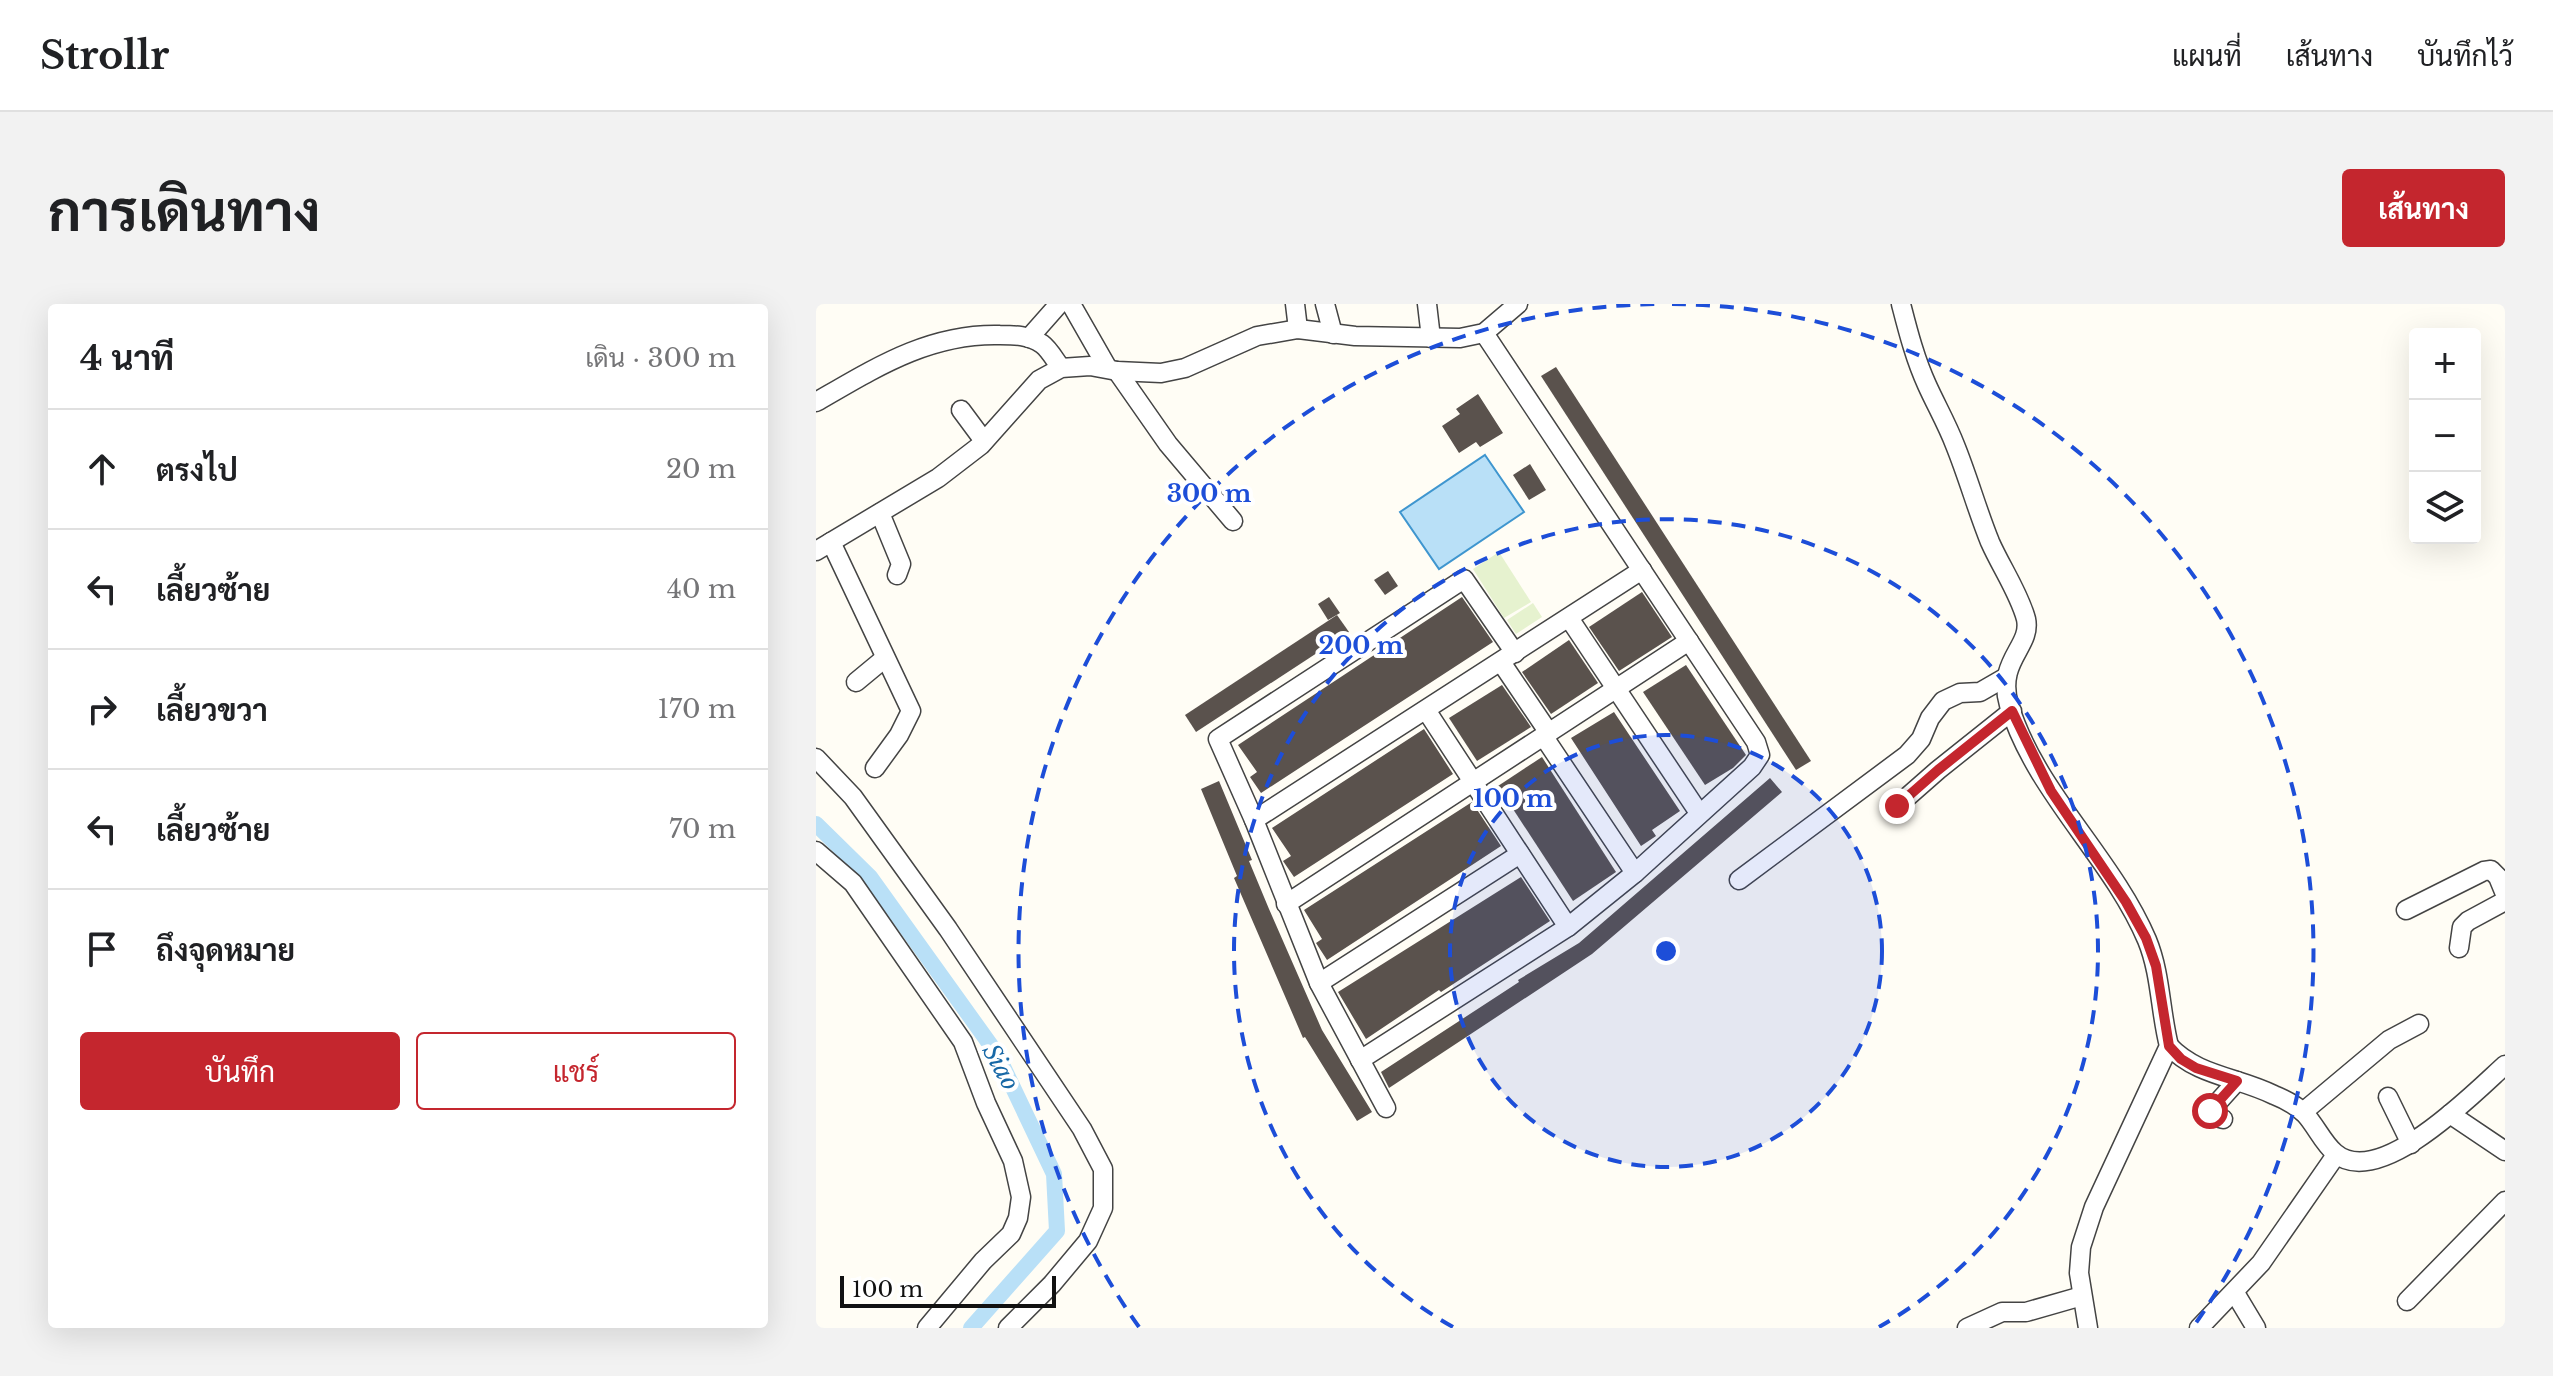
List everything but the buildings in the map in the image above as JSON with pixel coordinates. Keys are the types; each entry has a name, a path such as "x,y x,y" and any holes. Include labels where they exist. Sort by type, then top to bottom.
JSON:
{"street":[{"path":"1029,338 1059,304"},
{"path":"1071,304 1112,369 1168,444 1233,521"},
{"path":"1295,304 1298,329"},
{"path":"1325,304 1333,334"},
{"path":"1427,304 1431,338"},
{"path":"875,768 899,735 911,711 824,547 938,478 984,441 1039,380 1061,368 1161,373 1185,368 1257,336 1298,329 1333,334 1460,338 1484,333 1518,304"},
{"path":"1901,304 1926,383 1955,444 1991,543 2027,622 2006,677 2012,711 2051,791 2126,902 2146,938 2156,966 2169,1046 2181,1059 2196,1068 2273,1094 2303,1112 2336,1155 2353,1160 2389,1156 2411,1144 2505,1065"},
{"path":"1360,1060 1568,927 1635,873 1752,767 1760,755 1756,742 1484,333"},
{"path":"816,402 899,355 924,345 975,334 1029,338 1044,345 1061,368"},
{"path":"961,410 984,441"},
{"path":"880,513 901,564 897,575"},
{"path":"1254,820 1642,570"},
{"path":"1386,1108 1319,983 1218,739 1464,579 1546,735 1635,873"},
{"path":"1569,618 1699,813"},
{"path":"1286,904 1689,641"},
{"path":"856,682 885,658"},
{"path":"1739,880 1907,755 1921,739 1930,718 1943,701 1960,693 1980,692 2006,677"},
{"path":"1426,710 1568,927"},
{"path":"1897,806 2012,711"},
{"path":"816,758 853,797 948,929 1082,1129 1103,1169 1103,1208 1088,1241 1052,1284 1008,1328"},
{"path":"816,851 853,883 963,1042 986,1103 1013,1161 1021,1197 1018,1218 1011,1234 983,1261 927,1328"},
{"path":"1319,983 1520,854"},
{"path":"2406,910 2484,871 2491,870 2498,877 2505,894"},
{"path":"2459,948 2462,927 2505,901"},
{"path":"2303,1112 2389,1040 2419,1024"},
{"path":"2088,1328 2078,1260 2094,1207 2169,1046"},
{"path":"2223,1119 2213,1116 2210,1111 2237,1081"},
{"path":"2388,1097 2411,1144"},
{"path":"2450,1114 2505,1151"},
{"path":"2199,1328 2261,1263 2336,1155"},
{"path":"2407,1301 2505,1201"},
{"path":"2235,1293 2256,1328"},
{"path":"1967,1328 2002,1312 2026,1312 2082,1296"}],"green space":[{"path":"1499,552 1531,602 1504,618 1473,569"},
{"path":"1533,603 1542,617 1516,634 1507,620"}],"water":[{"path":"1485,455 1524,512 1439,569 1400,512"}],"waterway":[{"name":"Siao","path":"816,824 870,877 997,1054 1054,1174 1057,1231 971,1328"}],"route":[{"path":"1897,806 2012,711 2051,791 2126,902 2146,938 2156,966 2169,1046 2181,1059 2196,1068 2237,1081 2210,1111"}]}
